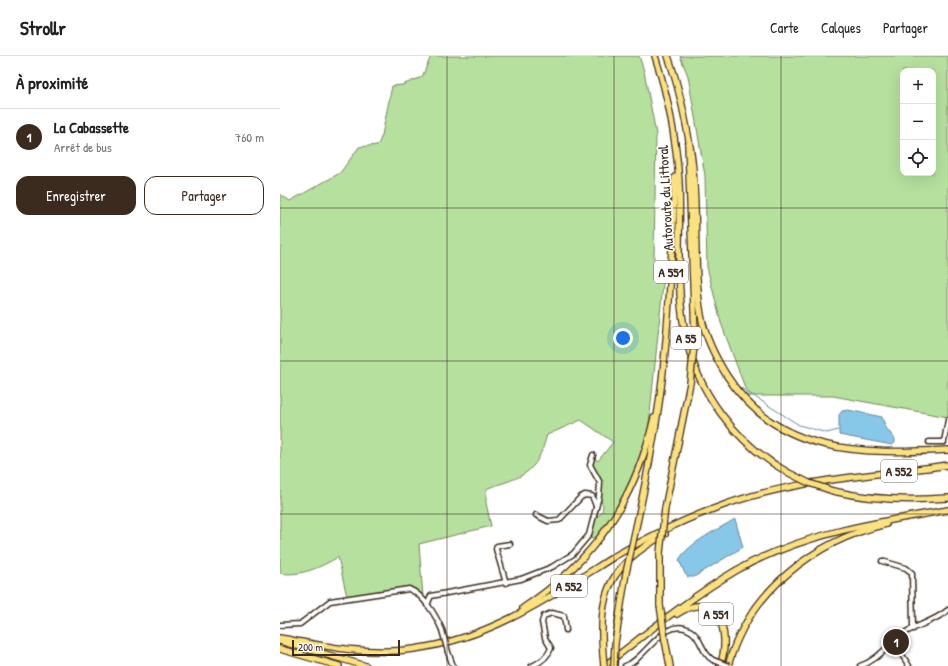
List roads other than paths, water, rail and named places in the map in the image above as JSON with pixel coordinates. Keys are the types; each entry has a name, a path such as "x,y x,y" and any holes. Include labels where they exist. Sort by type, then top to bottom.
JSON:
{"highway":[{"name":"Autoroute du Littoral","path":"655,56 669,107 679,192 682,309 685,333 695,368 710,398 734,430 761,455 787,472 809,483 833,491 880,499 914,500 948,498"},
{"name":"Autoroute du Littoral","path":"668,56 682,106 691,152 701,315 713,353 738,393 752,407 775,425 796,436 817,443 867,452 948,450"},
{"name":"A 551","path":"670,666 660,605 660,553 665,508 690,383 695,337 688,141"},
{"name":"A 551","path":"614,666 615,643 626,573 653,444 662,379 670,290 676,165"},
{"name":"A 552","path":"478,634 522,609 543,595 584,559 604,534 636,478 649,437 662,379"},
{"name":"A 552","path":"280,638 344,649 378,651 413,649 450,642 478,634 525,611 638,544 692,517 726,504 798,486 850,477 948,464"},
{"path":"604,666 602,615 608,588 617,572 635,554 675,529 730,506 769,495 850,477"},
{"path":"604,666 670,614 703,591 738,570 769,555 795,544 841,530 948,510"},
{"path":"728,666 736,644 757,608 784,577 807,557 830,544 863,530 948,510"},
{"name":"A 551","path":"634,643 681,611 692,606 700,606 714,612 721,621 724,629 725,643 720,666"},
{"name":"A 551","path":"665,641 673,666"},
{"path":"280,642 366,666"},
{"path":"280,649 339,666"}],"street":[{"path":"929,442 946,442 948,420"},
{"path":"428,605 431,596 506,582 546,570 573,554 589,535 596,506 600,483 590,468 593,455"},
{"path":"536,515 548,521 559,520 585,494 592,496 596,506"},
{"path":"506,582 496,549 497,546 510,544"},
{"path":"882,561 906,568 912,573 913,629"},
{"path":"280,625 300,624 330,601 405,590 413,591 428,605 442,630 448,652 454,666"},
{"path":"860,666 879,656 894,642 913,629 936,618 948,610"},
{"path":"532,666 543,660 551,648 551,644 545,638 542,622 544,616 552,613 564,616 566,630"},
{"path":"625,666 635,662 656,639 670,630 680,627 694,633 706,655 713,660 728,666"},
{"path":"894,642 909,666"}],"water":[{"path":"848,410 882,417 886,428 895,439 895,443 892,445 839,435 839,415 842,411"},
{"path":"735,519 743,547 694,577 688,577 685,574 679,560 683,554 696,542"}],"waterway":[{"path":"738,386 799,425 827,433 838,430"}],"place":[{"name":"La Cabassette","path":"896,642"}]}
